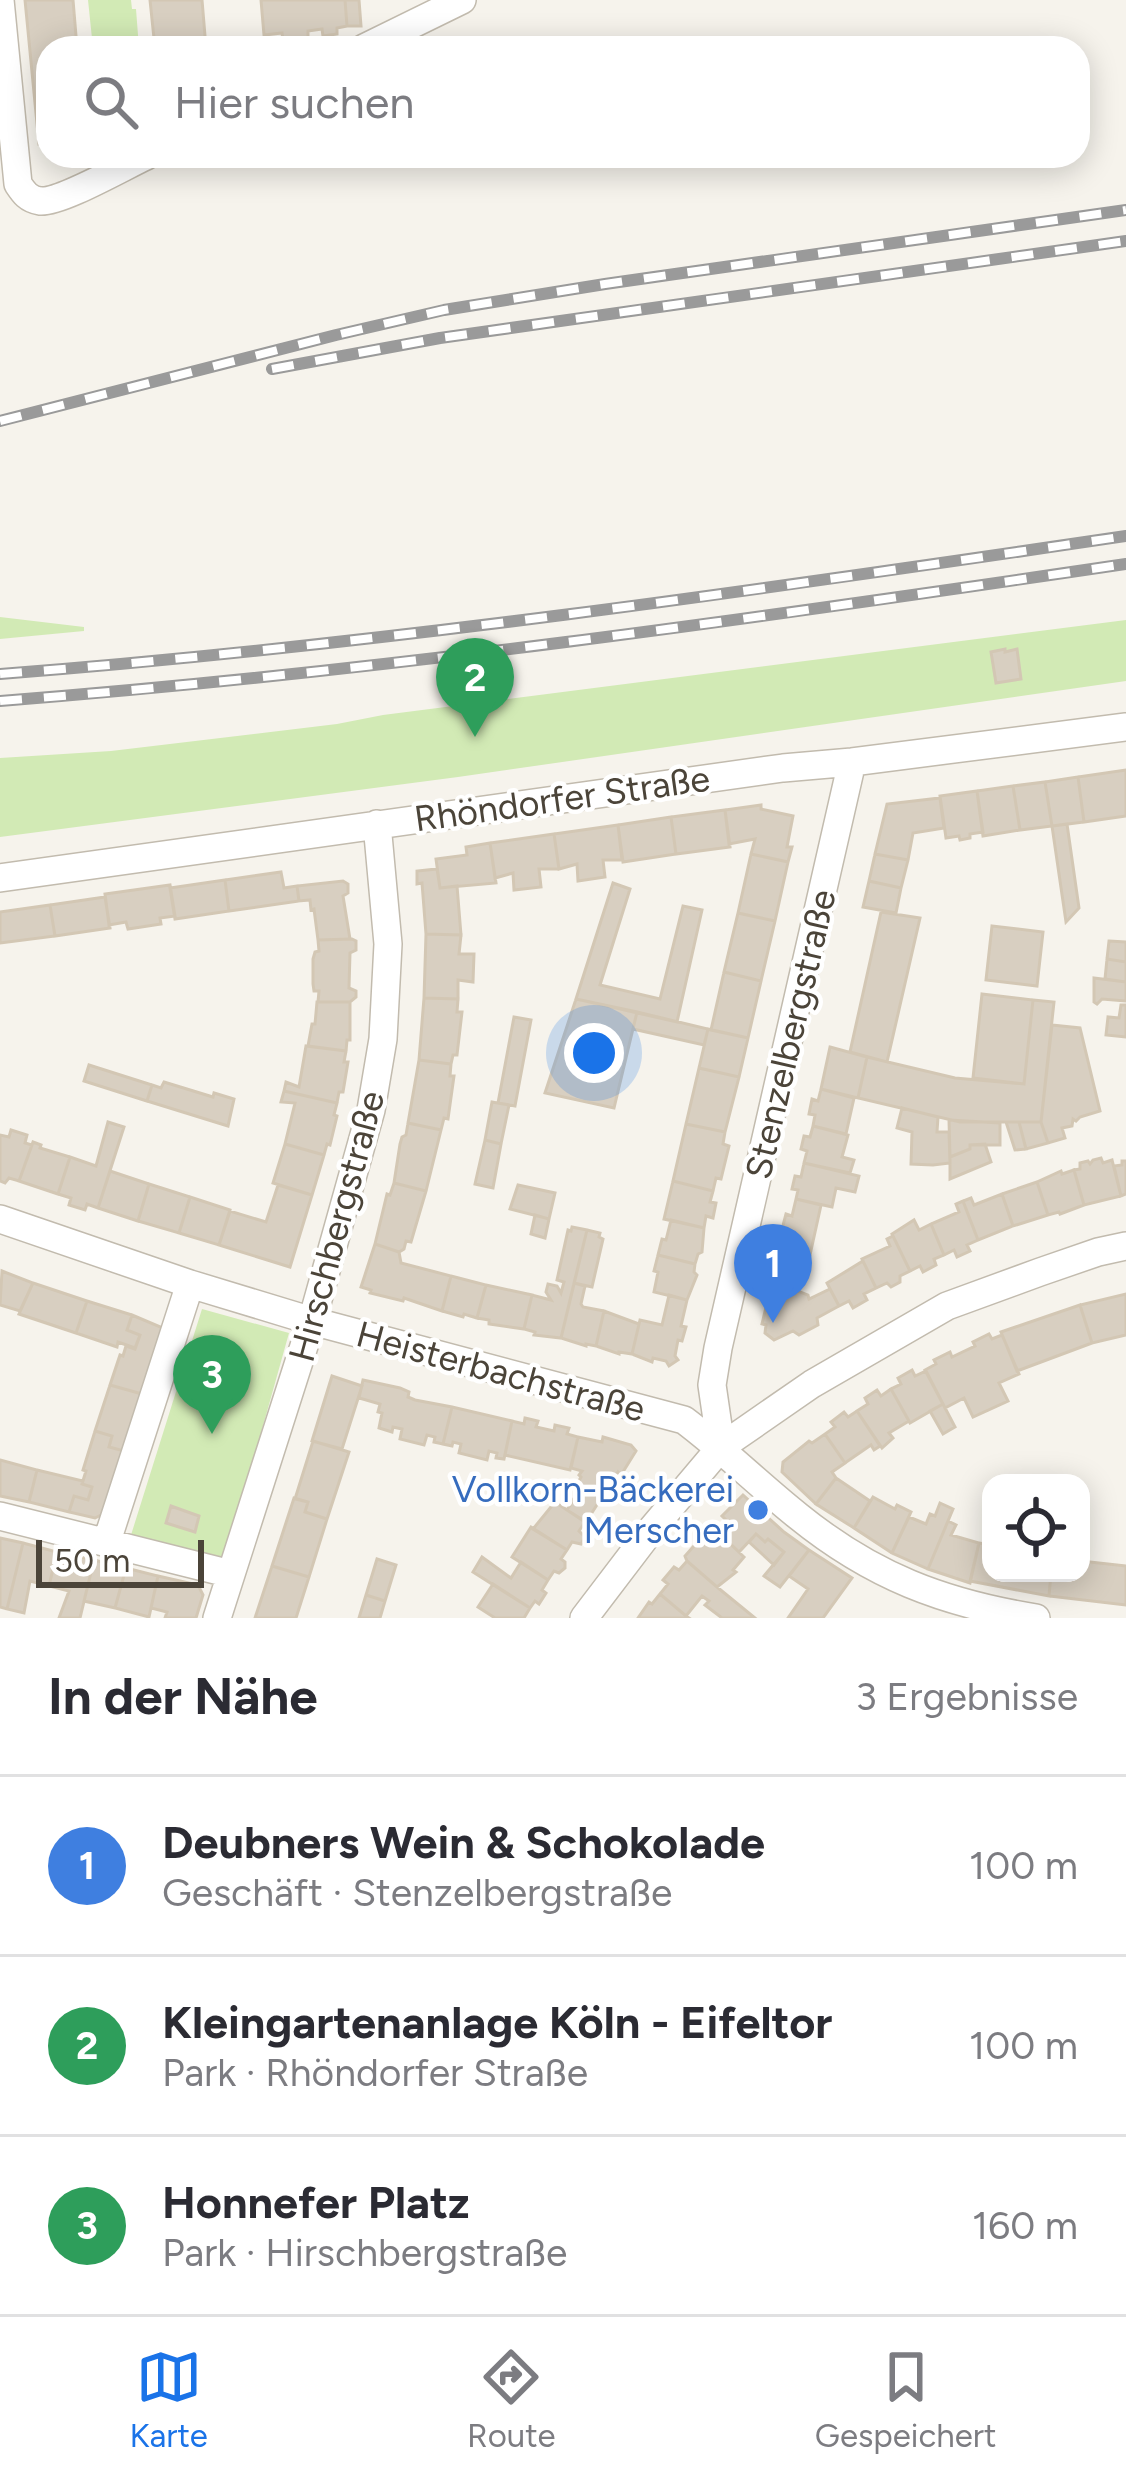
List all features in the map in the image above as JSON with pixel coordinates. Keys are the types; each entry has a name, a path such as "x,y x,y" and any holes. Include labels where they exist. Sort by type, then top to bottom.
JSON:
{"street":[{"path":"0,0 18,184 24,194 34,200 55,199 121,168"},
{"path":"387,36 453,2"},
{"name":"Rhöndorfer Straße","path":"0,878 782,767 1126,727"},
{"name":"Stenzelbergstraße","path":"721,1447 712,1384 718,1348 852,762"},
{"name":"Hirschbergstraße","path":"217,1618 312,1322 371,1110 383,1040 388,944 377,824"},
{"name":"Heisterbachstraße","path":"0,1219 312,1322 683,1420 721,1447 798,1516 904,1584 973,1606 1036,1618"},
{"path":"584,1618 721,1447 812,1384 947,1306 1040,1271 1126,1246"},
{"path":"107,1541 190,1284"},
{"path":"0,1516 231,1574"}],"green space":[{"path":"88,0 131,0 138,36 92,36"},
{"path":"0,617 84,627 84,631 0,639"},
{"path":"1126,620 1126,681 0,837 0,758 111,751 337,724"},
{"path":"202,1309 289,1333 226,1558 131,1535"}],"building":[{"path":"25,0 73,0 76,36 36,36 36,113"},
{"path":"150,0 202,0 205,36 154,36"},
{"path":"261,0 345,0 347,26 337,28 337,34 323,36 322,29 308,31 308,36 264,35"},
{"path":"345,0 359,0 361,26 347,26"},
{"path":"1017,649 1021,679 996,683 991,652"},
{"path":"1126,770 1126,816 1084,822 1078,777"},
{"path":"1078,777 1084,822 1052,826 1045,782"},
{"path":"1045,782 1052,826 1020,830 1013,786"},
{"path":"1013,786 1020,830 983,836 977,791"},
{"path":"977,791 983,832 960,840 959,836 946,838 940,796"},
{"path":"940,798 944,828 913,833 908,860 875,854 887,804"},
{"path":"761,805 761,809 793,816 788,862 751,854 755,839 729,844 725,810"},
{"path":"725,810 730,847 676,854 671,817"},
{"path":"671,817 676,854 623,862 618,825"},
{"path":"1067,824 1079,908 1066,922 1052,826"},
{"path":"618,825 622,860 603,860 605,877 578,881 577,864 559,869 554,834"},
{"path":"554,834 559,869 539,869 541,887 514,890 513,873 495,878 490,843"},
{"path":"490,843 496,883 440,888 436,859 467,855 466,847"},
{"path":"751,854 788,862 775,921 738,913"},
{"path":"875,854 908,860 901,888 869,881"},
{"path":"437,869 440,888 457,886 461,935 426,934 417,871"},
{"path":"281,872 284,888 297,886 299,901 229,911 225,880"},
{"path":"225,880 229,911 175,919 170,888"},
{"path":"869,881 901,888 896,913 863,907"},
{"path":"613,883 630,889 600,985 660,999 683,906 702,910 677,1022 576,999"},
{"path":"348,884 343,896 350,939 318,940 314,909 310,900 299,901 297,886"},
{"path":"170,885 175,916 160,918 161,924 128,929 126,922 109,925 105,894"},
{"path":"105,897 110,928 55,936 50,905"},
{"path":"50,905 55,936 0,943 0,912"},
{"path":"881,912 920,918 887,1062 850,1052"},
{"path":"738,913 775,921 761,981 724,972"},
{"path":"992,926 1043,932 1037,986 986,980"},
{"path":"426,934 461,935 459,954 474,954 473,982 458,980 458,999 424,998"},
{"path":"352,939 356,950 350,953 349,988 356,991 356,997 350,1002 318,1002 313,959 319,951 318,940"},
{"path":"1109,941 1126,942 1126,962 1107,959"},
{"path":"1107,959 1126,962 1126,982 1105,979"},
{"path":"724,972 761,981 748,1038 711,1030"},
{"path":"1094,978 1126,982 1126,1001 1094,1002"},
{"path":"982,994 1033,1000 1024,1084 973,1078"},
{"path":"424,998 458,999 457,1012 462,1012 457,1055 451,1064 419,1060"},
{"path":"576,999 637,1012 614,1108 545,1093"},
{"path":"1033,1000 1054,1002 1041,1122 960,1122 858,1098 867,1057 955,1078 1024,1084"},
{"path":"317,1002 350,1002 346,1051 308,1046"},
{"path":"1121,1005 1126,1005 1126,1037 1106,1035 1108,1017 1119,1018"},
{"path":"637,1012 708,1029 704,1045 633,1029"},
{"path":"514,1017 531,1020 515,1106 498,1103"},
{"path":"1052,1025 1080,1028 1100,1111 1073,1119 1072,1126 1062,1128 1065,1138 1048,1143 1041,1122"},
{"path":"708,1029 748,1038 739,1077 699,1068"},
{"path":"306,1046 346,1051 343,1092 337,1103 284,1091 286,1082 299,1087"},
{"path":"830,1047 867,1057 858,1098 821,1089"},
{"path":"419,1060 451,1064 450,1076 454,1076 448,1119 444,1118 441,1130 408,1123"},
{"path":"89,1065 152,1085 147,1101 84,1081"},
{"path":"699,1068 739,1077 725,1132 686,1124"},
{"path":"164,1082 234,1099 228,1126 147,1101 152,1085 161,1088"},
{"path":"821,1089 854,1098 846,1134 813,1126 812,1099 818,1101"},
{"path":"284,1091 337,1103 324,1155 285,1144 295,1103 281,1102"},
{"path":"492,1102 509,1105 501,1144 485,1140"},
{"path":"902,1108 938,1117 937,1132 949,1132 950,1163 911,1164 912,1132 897,1128"},
{"path":"949,1120 1000,1123 1000,1145 970,1145 950,1157"},
{"path":"108,1122 124,1127 98,1208 69,1205 71,1198 58,1194 70,1157 96,1166"},
{"path":"1006,1122 1019,1122 1026,1149 1015,1150"},
{"path":"1019,1122 1041,1122 1048,1143 1026,1149"},
{"path":"408,1123 441,1130 426,1191 394,1183"},
{"path":"686,1124 725,1132 723,1144 729,1146 713,1191 673,1181"},
{"path":"813,1126 848,1135 842,1157 854,1160 850,1173 804,1163 804,1136 810,1137"},
{"path":"11,1130 27,1135 25,1143 32,1145 19,1181 9,1178 5,1183 0,1181 0,1135 9,1137"},
{"path":"485,1140 501,1144 493,1188 475,1184"},
{"path":"33,1142 70,1157 58,1194 19,1181"},
{"path":"285,1144 324,1155 312,1195 273,1183"},
{"path":"985,1144 991,1162 950,1179 950,1157 970,1145"},
{"path":"1101,1158 1103,1163 1112,1160 1121,1196 1084,1205 1074,1170 1080,1169 1080,1163"},
{"path":"1126,1161 1126,1194 1121,1196 1114,1166"},
{"path":"804,1163 859,1176 855,1192 836,1188 832,1207 796,1199 798,1190 792,1189"},
{"path":"1074,1170 1084,1205 1048,1215 1037,1182"},
{"path":"110,1171 149,1184 138,1221 98,1208"},
{"path":"673,1181 713,1191 713,1218 706,1216 704,1228 664,1219"},
{"path":"1037,1182 1048,1215 1013,1226 1002,1194"},
{"path":"394,1183 426,1191 411,1242 406,1241 399,1252 375,1244"},
{"path":"149,1184 190,1197 179,1233 138,1221"},
{"path":"278,1185 312,1195 290,1267 219,1245 230,1211 266,1222"},
{"path":"518,1185 555,1193 549,1219 510,1209"},
{"path":"1002,1194 1013,1226 978,1240 963,1201 971,1198 974,1205"},
{"path":"190,1197 230,1210 219,1245 179,1233"},
{"path":"796,1199 821,1205 810,1255 784,1249 787,1235 781,1233"},
{"path":"963,1201 978,1240 957,1257 954,1250 944,1255 931,1224 959,1212 956,1204"},
{"path":"535,1215 549,1219 545,1238 531,1234"},
{"path":"671,1220 704,1228 702,1252 695,1264 658,1255"},
{"path":"914,1220 919,1230 931,1224 944,1255 923,1272 920,1266 910,1271 892,1234"},
{"path":"572,1227 587,1230 561,1338 534,1335 524,1329 532,1295 551,1300 548,1284 561,1293 564,1282 557,1280"},
{"path":"587,1230 600,1233 603,1239 592,1287 574,1283"},
{"path":"893,1236 910,1271 891,1287 887,1283 876,1288 862,1259 890,1246 887,1239"},
{"path":"375,1244 399,1252 401,1263 451,1276 442,1311 361,1287"},
{"path":"784,1249 803,1254 795,1290 809,1299 830,1289 839,1306 799,1335 793,1331 774,1340 762,1324 778,1278 772,1277 775,1262 781,1263"},
{"path":"658,1255 695,1264 697,1275 687,1300 654,1292"},
{"path":"863,1261 876,1288 853,1308 849,1301 839,1306 827,1283"},
{"path":"2,1271 33,1283 20,1311 0,1305"},
{"path":"451,1276 486,1285 477,1318 442,1311"},
{"path":"33,1283 87,1301 76,1333 19,1314"},
{"path":"574,1283 585,1286 583,1307 604,1311 596,1346 561,1338"},
{"path":"486,1285 532,1295 524,1329 477,1318"},
{"path":"1126,1294 1126,1335 1092,1343 1080,1305"},
{"path":"669,1295 687,1300 678,1360 669,1366 666,1361 653,1358 652,1362 632,1354 640,1320 662,1325"},
{"path":"87,1301 132,1315 127,1330 140,1335 135,1348 76,1333"},
{"path":"1080,1305 1092,1343 1017,1371 1001,1332"},
{"path":"604,1311 639,1324 632,1354 596,1346"},
{"path":"132,1315 163,1328 142,1394 110,1385 120,1355 126,1346 135,1349 140,1335 127,1330"},
{"path":"989,1334 992,1339 1002,1335 1019,1374 999,1383 1008,1401 973,1417 964,1398 945,1408 925,1370 936,1364 934,1360 950,1352 952,1357"},
{"path":"912,1370 915,1376 926,1371 943,1404 910,1423 891,1389"},
{"path":"332,1376 362,1386 342,1449 312,1441"},
{"path":"363,1380 400,1388 415,1400 452,1407 443,1444 427,1435 424,1445 400,1439 402,1429 379,1428 380,1404 359,1398"},
{"path":"110,1385 142,1394 124,1451 109,1447 112,1436 95,1431"},
{"path":"891,1389 909,1421 889,1433 893,1438 882,1448 857,1411 877,1390 881,1396"},
{"path":"943,1404 955,1427 943,1434 930,1411"},
{"path":"452,1407 512,1421 504,1459 489,1451 487,1460 459,1453 461,1444 443,1444"},
{"path":"857,1411 880,1446 874,1450 871,1445 845,1463 825,1434 844,1412 848,1417"},
{"path":"525,1418 538,1421 536,1427 569,1428 567,1434 578,1437 570,1470 505,1455 512,1421 524,1424"},
{"path":"95,1431 112,1436 109,1447 124,1451 105,1513 95,1518 69,1512 74,1496 88,1500 92,1487 82,1484 83,1470"},
{"path":"825,1434 845,1463 832,1472 836,1478 816,1504 782,1472 783,1462"},
{"path":"578,1437 602,1442 603,1437 636,1451 586,1522 567,1510 579,1490 575,1488 582,1471 571,1468"},
{"path":"313,1441 349,1452 327,1519 305,1512 308,1502 295,1499"},
{"path":"0,1460 37,1470 29,1502 0,1496"},
{"path":"37,1470 83,1481 92,1487 88,1500 74,1496 69,1512 29,1502"},
{"path":"836,1478 870,1501 854,1528 816,1504"},
{"path":"743,1495 809,1550 780,1587 764,1576 784,1552 756,1534 739,1552 716,1530 726,1520 722,1516"},
{"path":"873,1497 911,1512 892,1553 854,1528"},
{"path":"294,1498 308,1502 305,1512 327,1519 309,1577 272,1566"},
{"path":"555,1502 585,1522 579,1531 585,1537 581,1544 572,1542 567,1550 533,1529"},
{"path":"940,1503 953,1509 928,1569 892,1553 909,1517 926,1524"},
{"path":"171,1506 199,1516 195,1532 166,1523"},
{"path":"948,1521 956,1525 951,1535 979,1543 970,1583 928,1569"},
{"path":"531,1527 567,1550 561,1559 565,1568 554,1571 548,1580 512,1557"},
{"path":"716,1530 744,1557 736,1572 717,1587 685,1556"},
{"path":"756,1534 784,1552 774,1565 749,1542"},
{"path":"0,1538 23,1543 7,1609 0,1607"},
{"path":"23,1543 57,1552 49,1586 30,1581 24,1613 7,1609"},
{"path":"982,1544 982,1582 1050,1582 1049,1596 970,1581"},
{"path":"809,1550 852,1578 823,1618 788,1618 808,1589 789,1576"},
{"path":"57,1552 94,1560 80,1618 59,1618 69,1591 49,1586"},
{"path":"482,1557 511,1578 521,1562 548,1580 539,1604 535,1601 530,1608 473,1572"},
{"path":"377,1559 396,1565 385,1601 366,1595"},
{"path":"94,1560 126,1568 115,1608 84,1601"},
{"path":"687,1561 755,1618 722,1618 705,1605 709,1601 702,1596 686,1616 660,1594 668,1584 663,1580"},
{"path":"1090,1562 1126,1566 1126,1605 1049,1596 1050,1582 1090,1582"},
{"path":"272,1566 309,1577 296,1618 255,1618"},
{"path":"126,1568 158,1576 149,1617 115,1608"},
{"path":"158,1576 198,1585 203,1595 196,1618 165,1618 167,1612 151,1608"},
{"path":"493,1584 530,1608 524,1618 495,1618 478,1607"},
{"path":"660,1594 689,1618 638,1618"},
{"path":"366,1595 385,1601 380,1618 359,1618"}],"railway":[{"path":"0,421 444,310 1126,210"},
{"path":"272,369 440,338 1126,241"},
{"path":"0,674 424,632 1126,536"},
{"path":"0,701 423,659 1126,564"}],"place":[{"name":"Kleingartenanlage Köln - Eifeltor","path":"475,737"},
{"name":"Deubners Wein & Schokolade","path":"773,1323"},
{"name":"Honnefer Platz","path":"212,1434"},
{"name":"Vollkorn-Bäckerei Merscher","path":"758,1510"}]}
